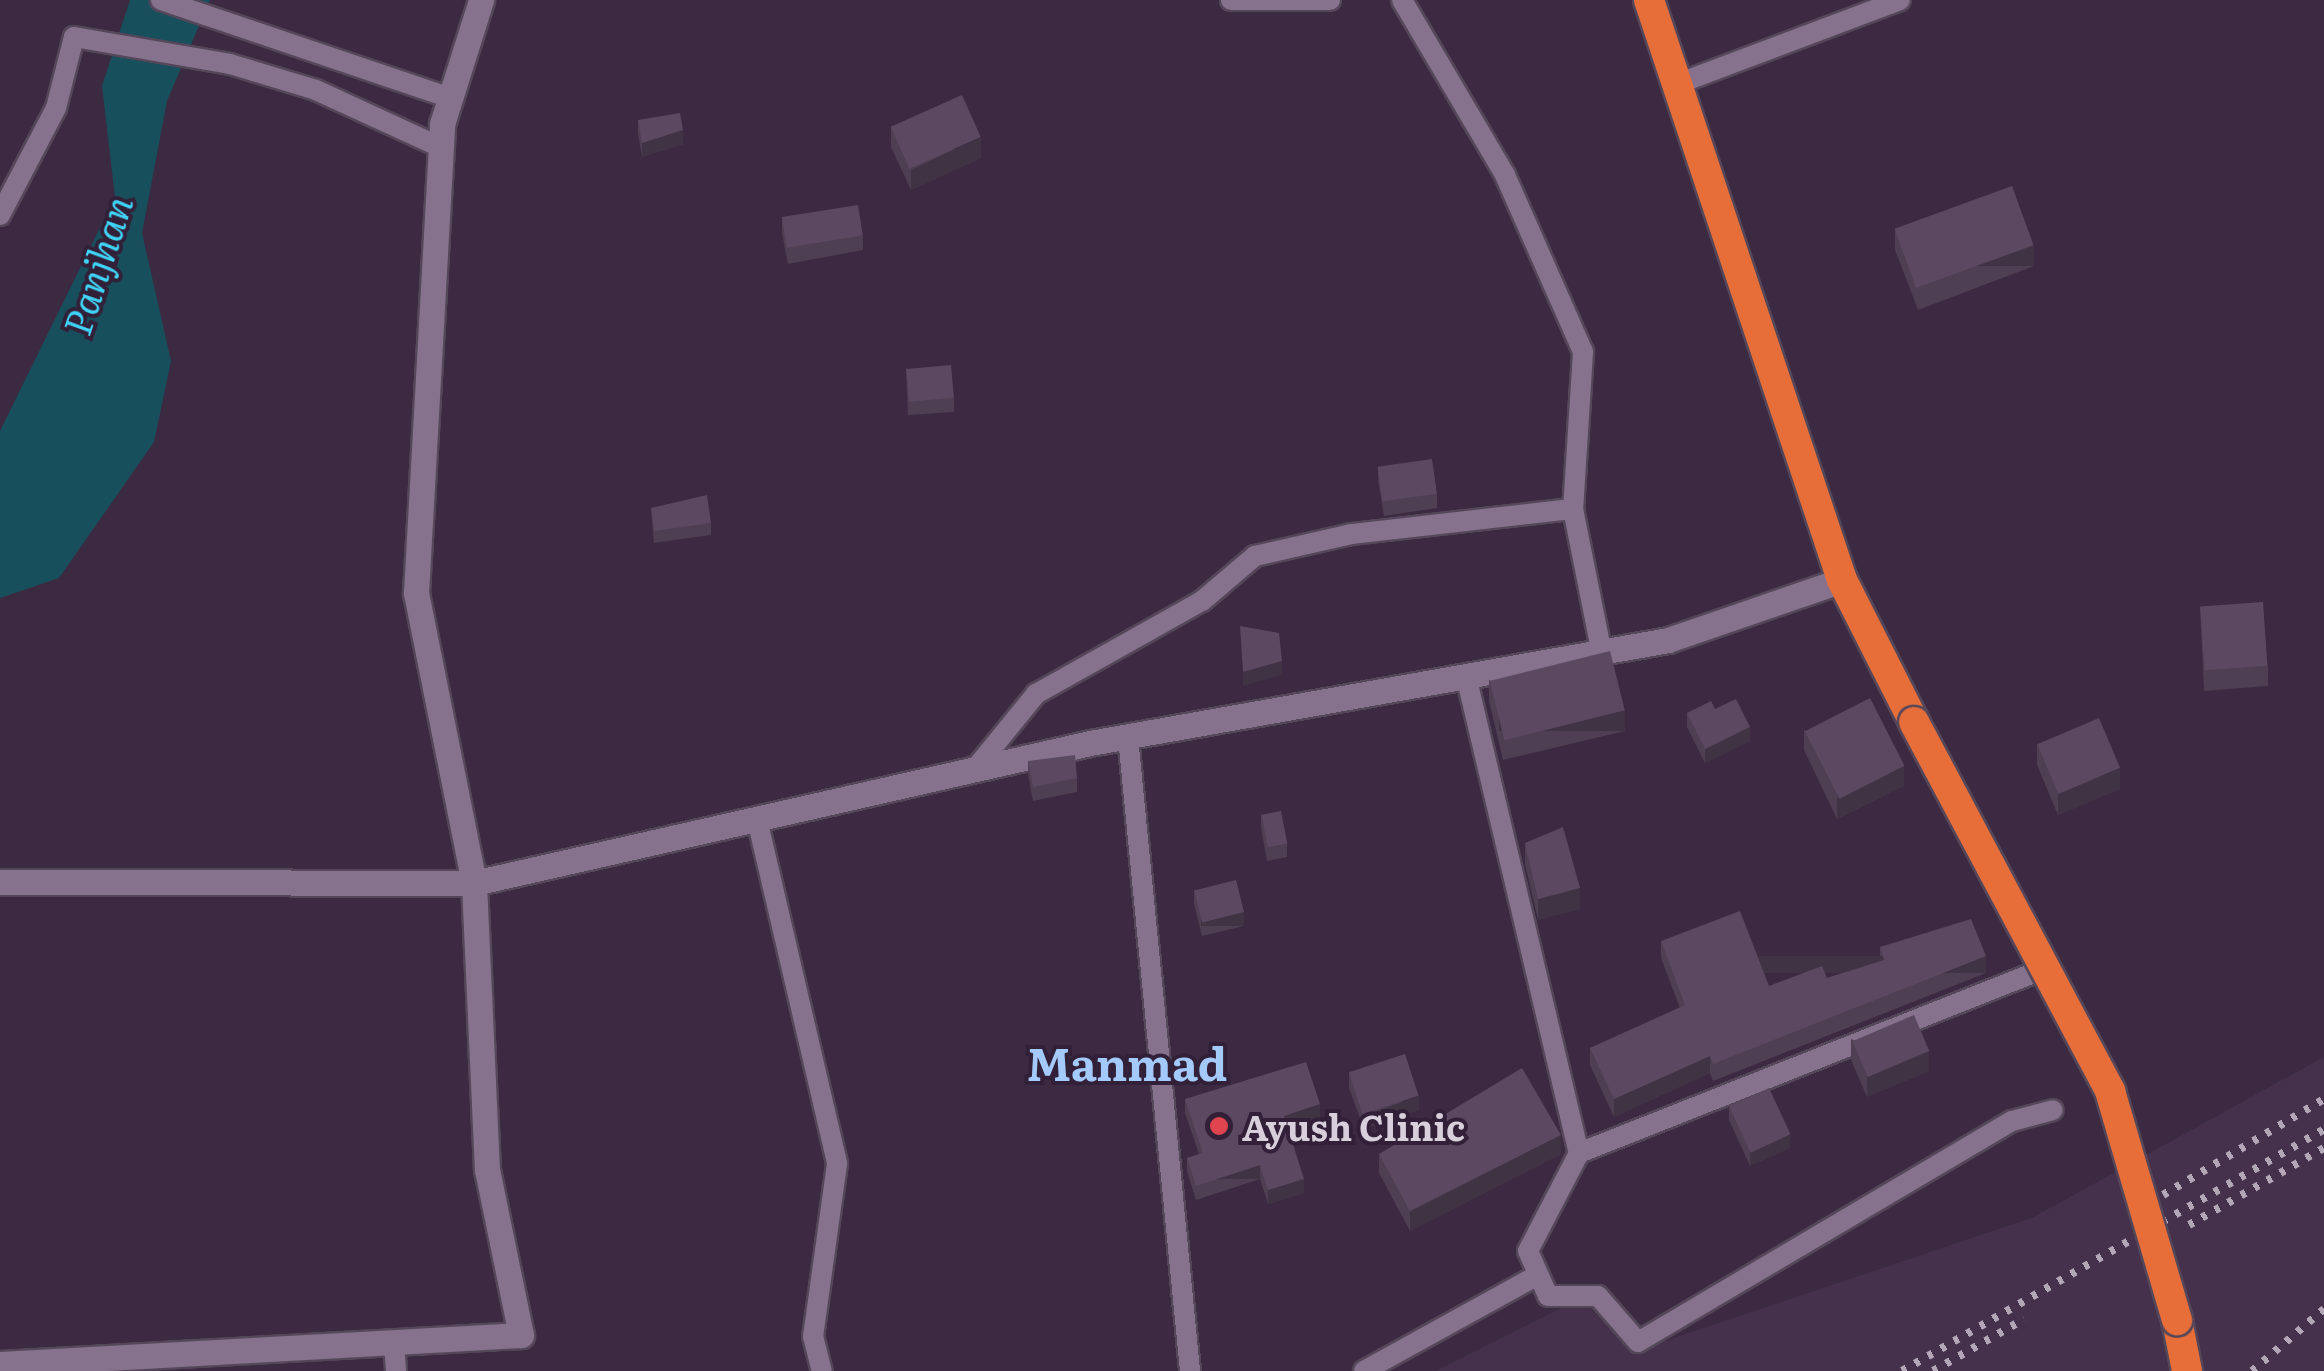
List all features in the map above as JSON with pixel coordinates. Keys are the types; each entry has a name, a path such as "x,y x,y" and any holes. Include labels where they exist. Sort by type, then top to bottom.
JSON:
{"highway":[{"path":"1649,0 1842,580 2040,971 2110,1090 2187,1371"}],"main road":[{"path":"0,1364 152,1363 520,1335 487,1170 474,883 416,593 440,147 450,98 481,0"},
{"path":"0,882 474,883 1128,737 1602,654 1842,580"}],"street":[{"path":"161,0 450,98"},
{"path":"1231,0 1330,0"},
{"path":"1402,0 1505,174 1584,352 1573,509 1602,654"},
{"path":"1677,84 1900,0"},
{"path":"0,215 56,108 74,37 230,64 316,90 440,147"},
{"path":"975,769 1036,694 1202,601 1256,556 1352,534 1573,509"},
{"path":"1467,680 1579,1152 1528,1252 1548,1296 1598,1296 1638,1342 2012,1121 2053,1110"},
{"path":"1128,737 1190,1371"},
{"path":"757,819 838,1164 813,1336 822,1371"},
{"path":"1579,1152 2040,971"},
{"path":"1364,1371 1538,1275"},
{"path":"394,1342 396,1371"}],"shaded area":[{"path":"2324,1057 2324,1371 1436,1371 1581,1298 1632,1352 2032,1218"}],"water":[{"name":"Panjhan","path":"130,0 210,0 167,101 142,233 171,361 154,442 59,578 0,598 0,431 115,197 102,86"}],"building":[{"path":"962,95 981,137 909,169 891,127"},
{"path":"680,113 683,130 642,143 638,120"},
{"path":"2012,186 2034,245 1916,288 1895,229"},
{"path":"858,205 863,236 787,248 782,217"},
{"path":"951,365 954,398 909,402 906,369"},
{"path":"1432,459 1437,494 1382,501 1378,467"},
{"path":"707,495 711,523 654,531 651,508"},
{"path":"2263,602 2267,666 2205,670 2200,606"},
{"path":"1240,626 1279,633 1282,661 1243,672"},
{"path":"1610,651 1625,710 1504,740 1490,681"},
{"path":"1870,698 1905,766 1839,799 1805,731"},
{"path":"1736,699 1750,727 1705,749 1687,713 1711,701 1715,709"},
{"path":"2099,718 2120,768 2058,794 2037,744"},
{"path":"1075,755 1077,778 1033,787 1028,761"},
{"path":"1281,811 1287,843 1268,847 1261,815"},
{"path":"1563,827 1580,888 1538,899 1525,843"},
{"path":"1236,880 1244,912 1202,922 1194,890"},
{"path":"1740,911 1769,986 1822,966 1827,978 1884,960 1880,947 1971,919 1986,956 1713,1064 1710,1056 1614,1099 1590,1048 1685,1005 1661,941"},
{"path":"1914,1015 1929,1051 1868,1077 1852,1041"},
{"path":"1405,1054 1419,1096 1362,1114 1349,1072"},
{"path":"1306,1062 1320,1104 1284,1116 1304,1179 1268,1190 1260,1165 1196,1186 1187,1158 1203,1153 1185,1099"},
{"path":"1522,1068 1561,1135 1410,1211 1379,1154"},
{"path":"1769,1088 1791,1134 1751,1153 1729,1107"}],"railway":[{"path":"2163,1195 2324,1099"},
{"path":"1902,1371 2324,1129"},
{"path":"2189,1225 2324,1148"},
{"path":"2252,1371 2324,1309"},
{"path":"1933,1371 2024,1319"}],"place":[{"name":"Ayush Clinic","path":"1219,1126"}],"district":[{"name":"Manmad","path":"1127,1062"}]}
